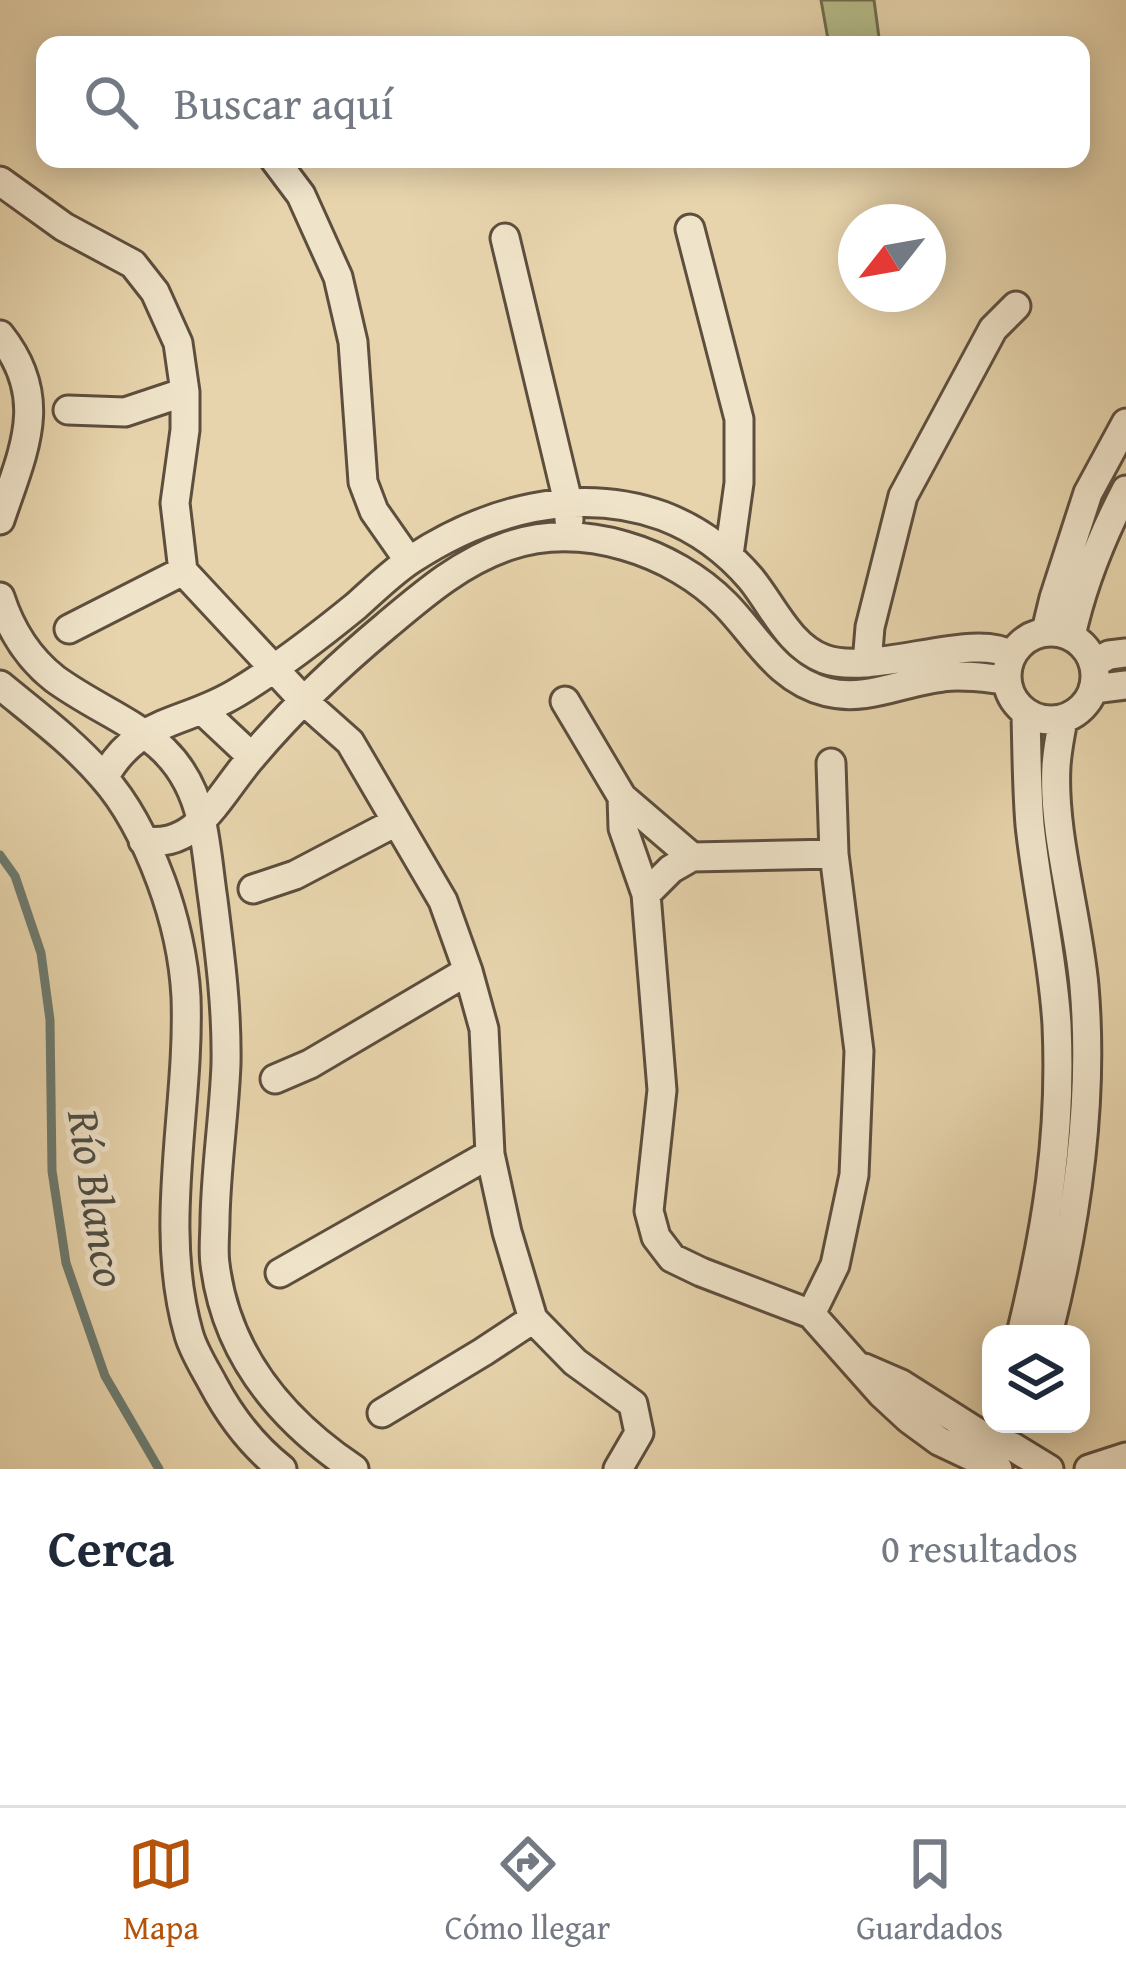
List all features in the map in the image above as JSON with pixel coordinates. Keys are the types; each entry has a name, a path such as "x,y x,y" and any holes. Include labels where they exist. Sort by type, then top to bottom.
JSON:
{"street":[{"path":"281,168 301,195 338,277 353,342 363,482 374,511 409,561"},
{"path":"0,181 64,227 133,264 155,292 178,343 185,392 175,503 183,571 305,702 350,742 442,901 484,1029 490,1154 533,1318 575,1362 633,1404 639,1433 618,1469"},
{"path":"690,229 739,419 740,483 729,555"},
{"path":"505,238 568,502 570,536"},
{"path":"867,663 871,627 903,496 993,329 1016,306"},
{"path":"0,335 22,368 30,409 25,444 0,520"},
{"path":"68,410 125,412 185,392"},
{"path":"1059,634 1054,598 1088,493 1126,424"},
{"path":"1059,634 1077,610 1126,490"},
{"path":"104,778 121,751 145,732 203,711 275,668 409,561 465,529 515,510 568,502 661,516 694,531 729,555 796,641 808,651 844,664 1000,648 1009,668 1011,696 1026,715 1042,720 1063,720 1083,709 1094,676 1109,655 1126,653"},
{"path":"142,842 167,842 202,820 252,757 338,667 433,587 460,568 508,546 545,538 570,536 639,551 684,570 728,606 783,671 825,692 879,692 944,676 1009,668"},
{"path":"69,629 183,571"},
{"path":"0,597 27,651 54,678 145,732 170,754 189,784 202,820 225,987 226,1064 214,1263 227,1317 256,1375 288,1418 354,1469"},
{"path":"1009,668 1026,639 1059,634 1085,647 1094,676"},
{"path":"1094,676 1126,685"},
{"path":"0,685 104,778 160,878 186,992 176,1268 189,1339 223,1403 263,1454 282,1469"},
{"path":"565,701 622,797 692,856"},
{"path":"203,711 252,757"},
{"path":"1023,1325 1053,1177 1058,1108 1057,1025 1030,826 1026,715"},
{"path":"1050,1325 1066,1264 1082,1154 1088,1053 1080,945 1058,808 1056,770 1063,720"},
{"path":"811,1314 835,1265 854,1175 859,1051 834,854 831,763"},
{"path":"622,797 623,828 646,894 662,1090 649,1211 656,1237 672,1258 811,1314 858,1365 902,1384 994,1449 1048,1469"},
{"path":"253,889 295,874 396,822"},
{"path":"646,894 670,869 692,856 834,854"},
{"path":"275,1078 310,1064 468,971"},
{"path":"280,1274 490,1154"},
{"path":"382,1413 533,1318"},
{"path":"1089,1469 1126,1457"}],"green space":[{"path":"821,0 874,0 879,36 827,36"}],"waterway":[{"name":"Río Blanco","path":"0,855 15,876 41,953 50,1020 52,1171 66,1263 105,1376 159,1469"}]}
